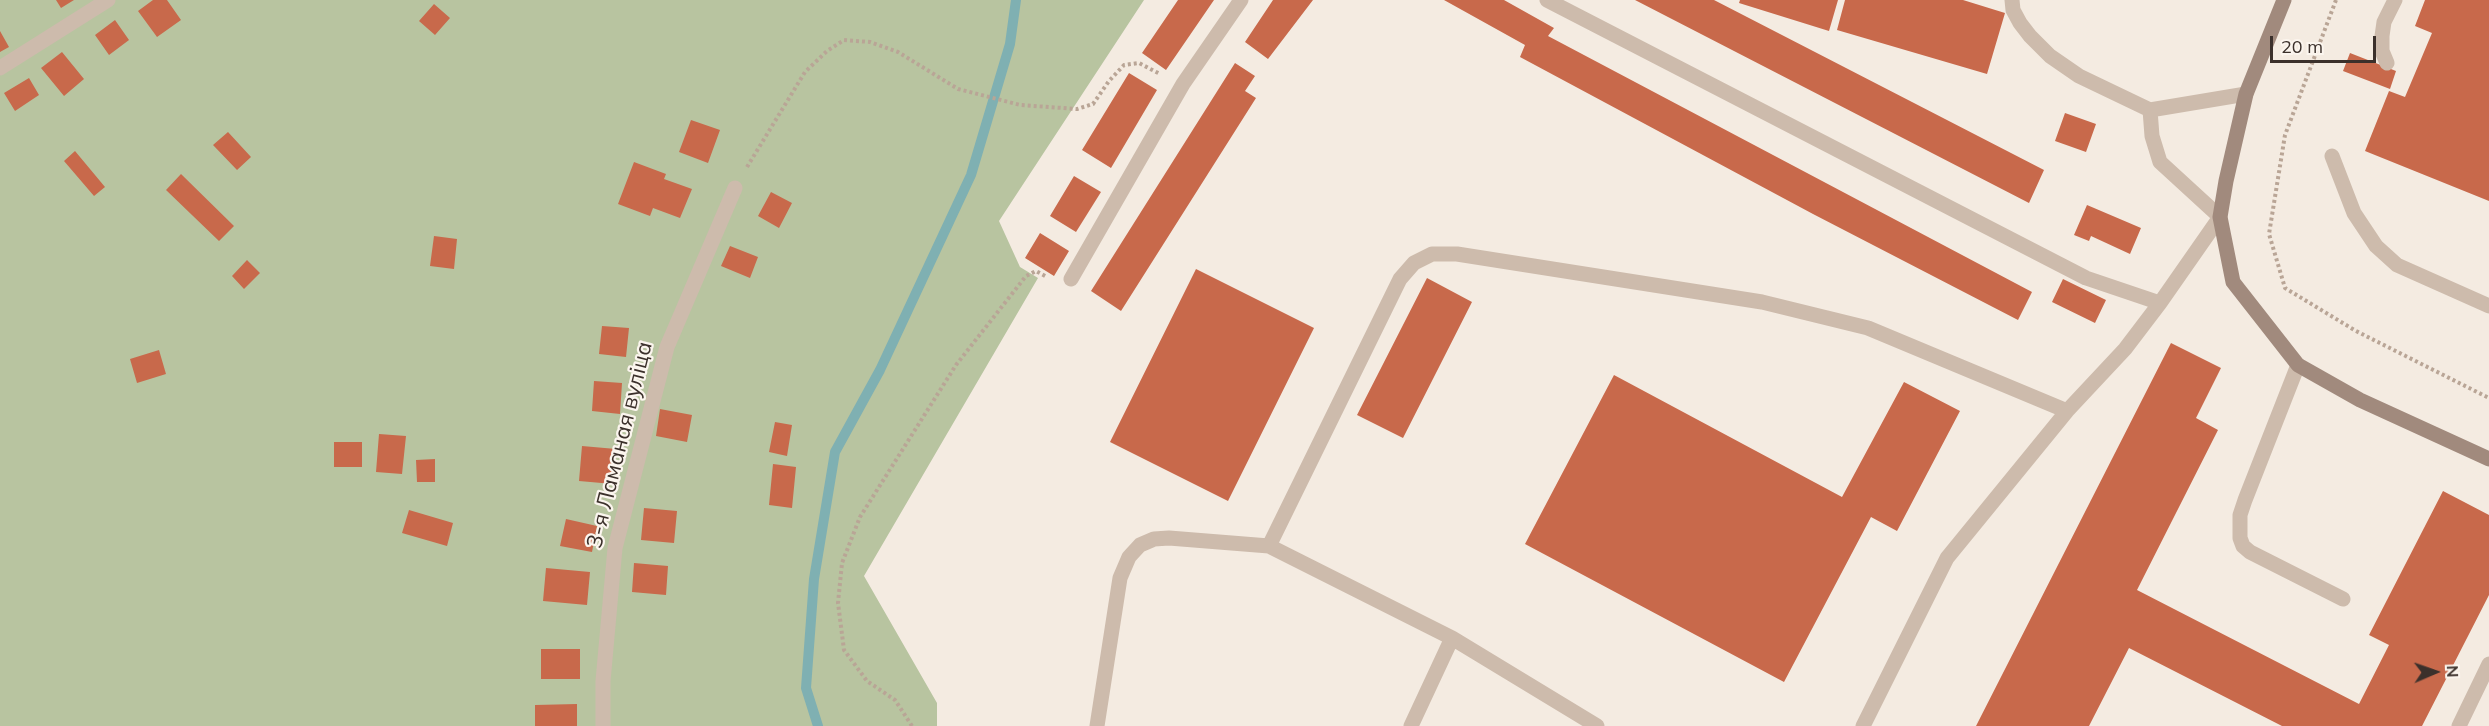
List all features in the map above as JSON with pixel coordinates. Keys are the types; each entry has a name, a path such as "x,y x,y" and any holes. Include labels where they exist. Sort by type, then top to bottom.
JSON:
{"street":[{"path":"2284,0 2246,94 2220,217 2233,282 2298,365 2360,400 2489,459"}],"lane":[{"path":"0,68 108,0"},
{"path":"1071,279 1183,84 1241,0"},
{"path":"1547,0 2086,278 2160,303"},
{"path":"2012,0 2013,10 2020,23 2050,56 2079,76 2150,110 2246,94"},
{"path":"2386,63 2382,51 2384,22 2394,0"},
{"path":"1863,726 1947,558 2067,411 2125,348 2160,303 2220,217 2160,162 2152,136 2150,110"},
{"path":"2332,156 2354,213 2376,246 2397,265 2489,306"},
{"name":"3-я Ламаная вуліца","path":"603,726 603,681 615,548 667,347 735,188"},
{"path":"1269,546 1400,279 1414,264 1432,254 1457,254 1762,302 1858,326 1954,363 2067,411"},
{"path":"2298,365 2240,515 2241,538 2243,546 2250,552 2343,599"},
{"path":"1097,726 1120,578 1129,557 1140,545 1154,539 1169,538 1269,546 1452,638 1598,726"},
{"path":"1411,726 1452,638"},
{"path":"2461,725 2489,664"}],"path":[{"path":"2336,0 2285,135 2269,234 2285,288 2356,331 2489,398"},
{"path":"735,188 805,72 827,51 844,40 870,42 898,52 958,89 1020,105 1077,109 1093,104 1124,65 1139,63 1183,84"},
{"path":"912,726 895,700 867,681 844,650 838,603 842,563 860,517 956,365 1026,276 1036,271"}],"green space":[{"path":"0,0 1144,0 999,221 1020,267 1038,278 864,576 937,703 937,726 0,726"}],"building":[{"path":"56,0 74,0 61,8"},
{"path":"153,0 167,0 181,20 157,37 138,11"},
{"path":"1178,0 1214,0 1166,70 1142,53"},
{"path":"1273,0 1313,0 1268,59 1245,42"},
{"path":"1444,0 1504,0 1554,28 1548,36 2032,292 2018,320 1813,214 1520,57 1525,45"},
{"path":"1635,0 1714,0 2044,170 2029,203"},
{"path":"1740,0 1838,0 1829,31 1739,3"},
{"path":"1845,0 1963,0 2005,13 1987,74 1837,30"},
{"path":"2425,0 2489,0 2489,201 2365,151 2389,91 2405,97 2432,33 2415,26"},
{"path":"434,4 450,18 435,35 419,21"},
{"path":"115,20 129,40 109,55 95,35"},
{"path":"0,31 9,47 0,52"},
{"path":"62,52 84,79 64,96 41,68"},
{"path":"2350,53 2396,71 2390,89 2343,71"},
{"path":"1235,63 1255,76 1245,91 1256,98 1121,311 1091,291"},
{"path":"1129,73 1157,90 1111,168 1082,150"},
{"path":"29,78 39,95 15,111 4,93"},
{"path":"2065,113 2096,124 2086,152 2055,141"},
{"path":"691,120 720,130 708,163 679,152"},
{"path":"228,132 251,157 237,170 213,145"},
{"path":"75,151 105,187 94,196 64,161"},
{"path":"634,162 666,174 664,179 692,189 680,218 653,208 650,216 618,204"},
{"path":"181,174 234,226 219,241 166,190"},
{"path":"1074,176 1101,192 1076,232 1050,216"},
{"path":"771,192 792,203 779,228 758,216"},
{"path":"2087,205 2141,228 2130,254 2091,236 2089,241 2074,235"},
{"path":"1040,233 1069,251 1054,276 1025,258"},
{"path":"434,236 457,239 454,269 430,266"},
{"path":"730,246 758,257 750,278 721,266"},
{"path":"247,260 260,273 244,289 232,276"},
{"path":"1196,269 1314,328 1228,501 1110,442"},
{"path":"1427,278 1472,302 1403,438 1357,415"},
{"path":"2063,279 2106,300 2095,323 2052,302"},
{"path":"602,326 629,328 626,357 599,354"},
{"path":"2171,343 2221,368 2196,418 2218,430 2137,590 2359,704 2389,645 2369,635 2443,491 2489,515 2489,595 2422,726 2282,726 2129,648 2089,726 1976,726"},
{"path":"159,350 166,374 137,383 130,359"},
{"path":"1614,375 1842,497 1904,382 1960,411 1897,531 1871,517 1784,682 1525,544"},
{"path":"594,381 622,383 620,414 592,411"},
{"path":"660,409 692,415 687,442 656,436"},
{"path":"775,422 792,425 787,456 769,452"},
{"path":"379,434 406,436 402,474 376,472"},
{"path":"334,442 362,442 362,467 334,467"},
{"path":"582,446 616,449 613,484 579,481"},
{"path":"435,459 435,482 417,482 416,460"},
{"path":"773,464 796,467 792,508 769,505"},
{"path":"644,508 677,511 674,543 641,540"},
{"path":"409,510 453,523 447,546 402,533"},
{"path":"566,519 597,526 592,552 560,546"},
{"path":"634,563 668,566 666,595 632,592"},
{"path":"546,568 590,572 587,605 543,601"},
{"path":"541,649 580,649 580,679 541,679"},
{"path":"577,704 577,726 535,726 535,705"}],"waterway":[{"path":"818,726 806,688 814,579 835,452 880,370 971,175 1010,44 1016,0"}]}
